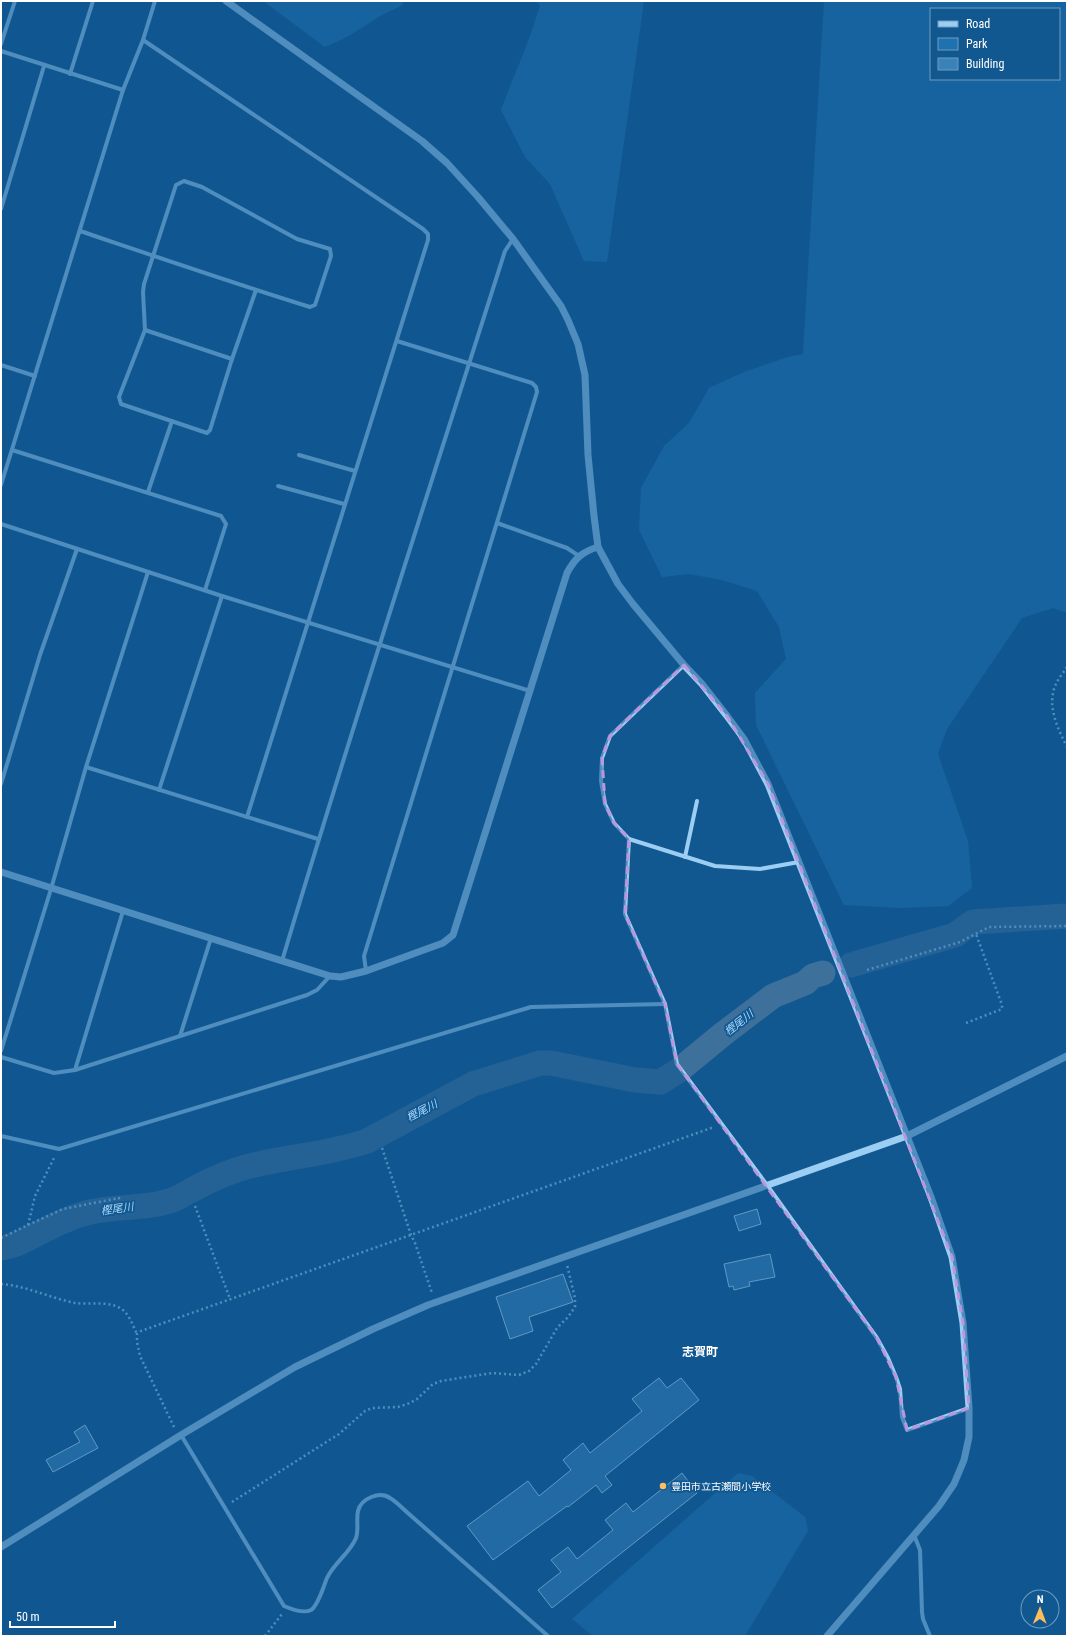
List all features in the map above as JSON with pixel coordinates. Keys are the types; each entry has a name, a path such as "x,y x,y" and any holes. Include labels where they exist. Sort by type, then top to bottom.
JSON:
{"street":[{"path":"1,44 15,1"},
{"path":"70,74 93,1"},
{"path":"1,485 123,90 143,40 155,1"},
{"path":"226,1 422,141 451,168 513,239 561,306 578,344 584,375 588,455 598,547 618,584 684,665 702,684 744,739 768,784 800,862 931,1198 952,1257 963,1323 969,1408 969,1437 964,1460 954,1484 939,1506 827,1636"},
{"path":"143,40 423,229 428,234 428,240 397,340 344,504 247,817"},
{"path":"1,51 123,90"},
{"path":"1,209 44,66"},
{"path":"80,231 153,256 310,307 315,304 331,256 330,249 297,239 202,187 184,181 176,185 153,256 143,292 145,330 119,397 121,404 204,433 210,430 232,359 256,290"},
{"path":"282,961 318,839 505,250 513,239"},
{"path":"145,330 232,359"},
{"path":"366,971 364,956 537,392 536,387 532,383 397,340"},
{"path":"1,365 35,376"},
{"path":"148,492 172,421"},
{"path":"12,450 221,516 226,524 205,590"},
{"path":"299,455 355,471"},
{"path":"278,486 344,504"},
{"path":"1,524 222,596 530,691"},
{"path":"497,524 567,548 579,556"},
{"path":"1,872 330,976 346,977 443,943 453,935 567,573 579,556 585,551 598,547"},
{"path":"1,784 40,655 77,549"},
{"path":"1,1050 51,889 86,767 148,572"},
{"path":"160,790 222,596"},
{"path":"684,665 610,736 602,758 601,782 605,804 614,823 629,839 715,866 760,869 800,862"},
{"path":"86,767 318,839"},
{"path":"685,857 697,801"},
{"path":"629,839 625,914 665,1004 677,1064 723,1124 877,1338 888,1358 900,1389 902,1417 907,1430 969,1408"},
{"path":"75,1070 123,911"},
{"path":"180,1036 211,938"},
{"path":"1,1057 54,1073 75,1070 307,995 317,990 330,976"},
{"path":"1,1136 59,1149 531,1007 665,1004"},
{"path":"1,1547 181,1436 302,1364 373,1329 436,1303 907,1136 1067,1056"},
{"path":"181,1436 284,1606 305,1611 315,1607 328,1576 354,1544 358,1528 358,1511 360,1505 365,1500 372,1497 383,1496 389,1497 548,1636"},
{"path":"914,1534 920,1550 923,1619 930,1636"}],"path":[{"path":"1067,667 1056,685 1052,701 1053,712 1058,729 1067,747"},
{"path":"868,970 960,942 989,927 1067,926"},
{"path":"966,1023 1002,1009 1002,1005 976,934"},
{"path":"137,1334 140,1331 723,1124"},
{"path":"382,1148 411,1235 436,1303"},
{"path":"28,1225 35,1196 59,1149"},
{"path":"1,1238 63,1209 119,1198 120,1214"},
{"path":"195,1206 230,1299"},
{"path":"224,1507 339,1434 365,1411 372,1408 398,1406 410,1403 417,1399 433,1384 441,1381 492,1373 519,1375 529,1371 536,1364 557,1328 568,1317 574,1307 575,1298 564,1257"},
{"path":"1,1284 22,1286 34,1292 76,1303 105,1304 115,1306 123,1310 128,1316 137,1334 136,1342 140,1356 172,1425 181,1436"},
{"path":"265,1636 287,1607"}],"highlighted area":[{"path":"684,665 727,716 768,784 952,1257 963,1323 969,1408 907,1430 896,1377 877,1338 677,1064 665,1004 625,914 629,839 614,823 605,804 602,758 610,736"}],"green space":[{"path":"263,1 404,1 401,6 380,16 349,36 325,47"},
{"path":"535,1 644,1 607,262 584,261 550,184 525,157 501,110 536,18 540,5"},
{"path":"824,1 1067,1 1067,613 1053,608 1022,618 947,729 938,754 968,841 972,888 948,906 901,908 844,905 756,725 755,693 786,659 779,627 757,591 722,580 689,574 662,577 639,530 641,488 664,446 689,423 709,388 744,372 788,357 803,354"},
{"path":"738,1473 752,1476 805,1517 808,1531 745,1636 593,1636 572,1619"}],"building":[{"path":"757,1209 761,1224 739,1231 734,1216"},
{"path":"770,1254 775,1277 749,1282 750,1286 734,1290 733,1286 729,1287 724,1264"},
{"path":"563,1274 573,1302 529,1317 533,1331 510,1339 496,1297"},
{"path":"659,1378 667,1388 681,1378 699,1400 605,1476 612,1485 602,1493 596,1485 568,1507 567,1506 493,1560 467,1526 528,1481 539,1496 571,1470 563,1460 583,1443 590,1453 642,1411 632,1399"},
{"path":"85,1425 98,1448 53,1472 46,1460 80,1442 74,1432"},
{"path":"682,1473 697,1493 552,1608 538,1590 561,1572 551,1560 568,1547 577,1559 613,1530 605,1520 626,1503 633,1512"}],"waterway":[{"name":"樫尾川","path":"851,965 955,935 973,922 1067,916"},
{"name":"樫尾川","path":"1,1248 11,1246 63,1221 83,1214 101,1210 145,1206 167,1202 180,1197 213,1179 246,1167 339,1149 367,1141 473,1084 540,1063 551,1063 635,1080 660,1082 678,1071 773,996 805,983 813,976 823,973"}],"place":[{"name":"豊田市立古瀬間小学校","path":"663,1486"}],"district":[{"name":"志賀町","path":"700,1352"}]}
